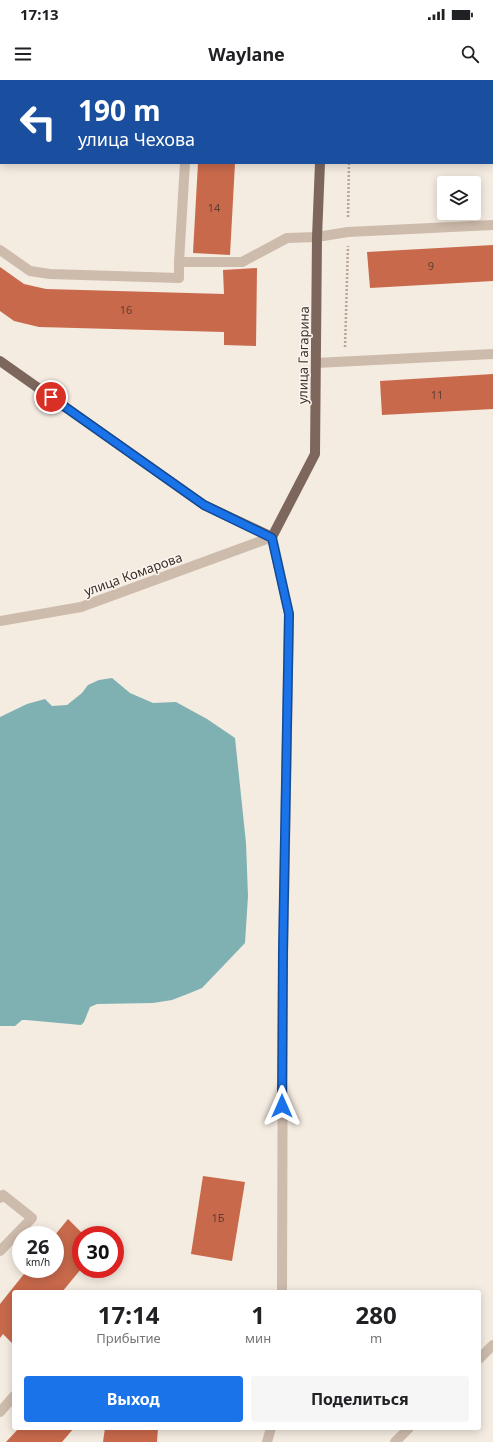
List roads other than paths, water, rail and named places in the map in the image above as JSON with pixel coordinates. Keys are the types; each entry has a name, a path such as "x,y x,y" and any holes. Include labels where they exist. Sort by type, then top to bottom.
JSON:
{"main road":[{"name":"улица Гагарина","path":"272,538 315,454 317,237 320,164"},
{"path":"0,361 204,505 272,538"}],"street":[{"path":"0,250 30,271 50,274 179,278 185,164"},
{"path":"179,262 242,262 287,238 317,237 348,232 493,225"},
{"path":"316,363 493,354"},
{"path":"272,538 289,614 283,974 282,1290"},
{"name":"улица Комарова","path":"0,621 81,607 272,538"},
{"path":"0,1198 3,1195 32,1218 0,1251"},
{"path":"481,1357 493,1345"},
{"path":"0,1412 12,1398"},
{"path":"267,1442 270,1430"},
{"path":"395,1442 407,1430"}],"water":[{"path":"112,678 130,693 153,703 176,702 207,719 235,738 246,843 248,896 245,943 202,988 172,1000 153,1003 97,1004 90,1007 84,1022 81,1025 22,1020 15,1026 0,1026 0,717 27,704 45,699 52,706 67,705 82,693 88,685 99,680"}]}
